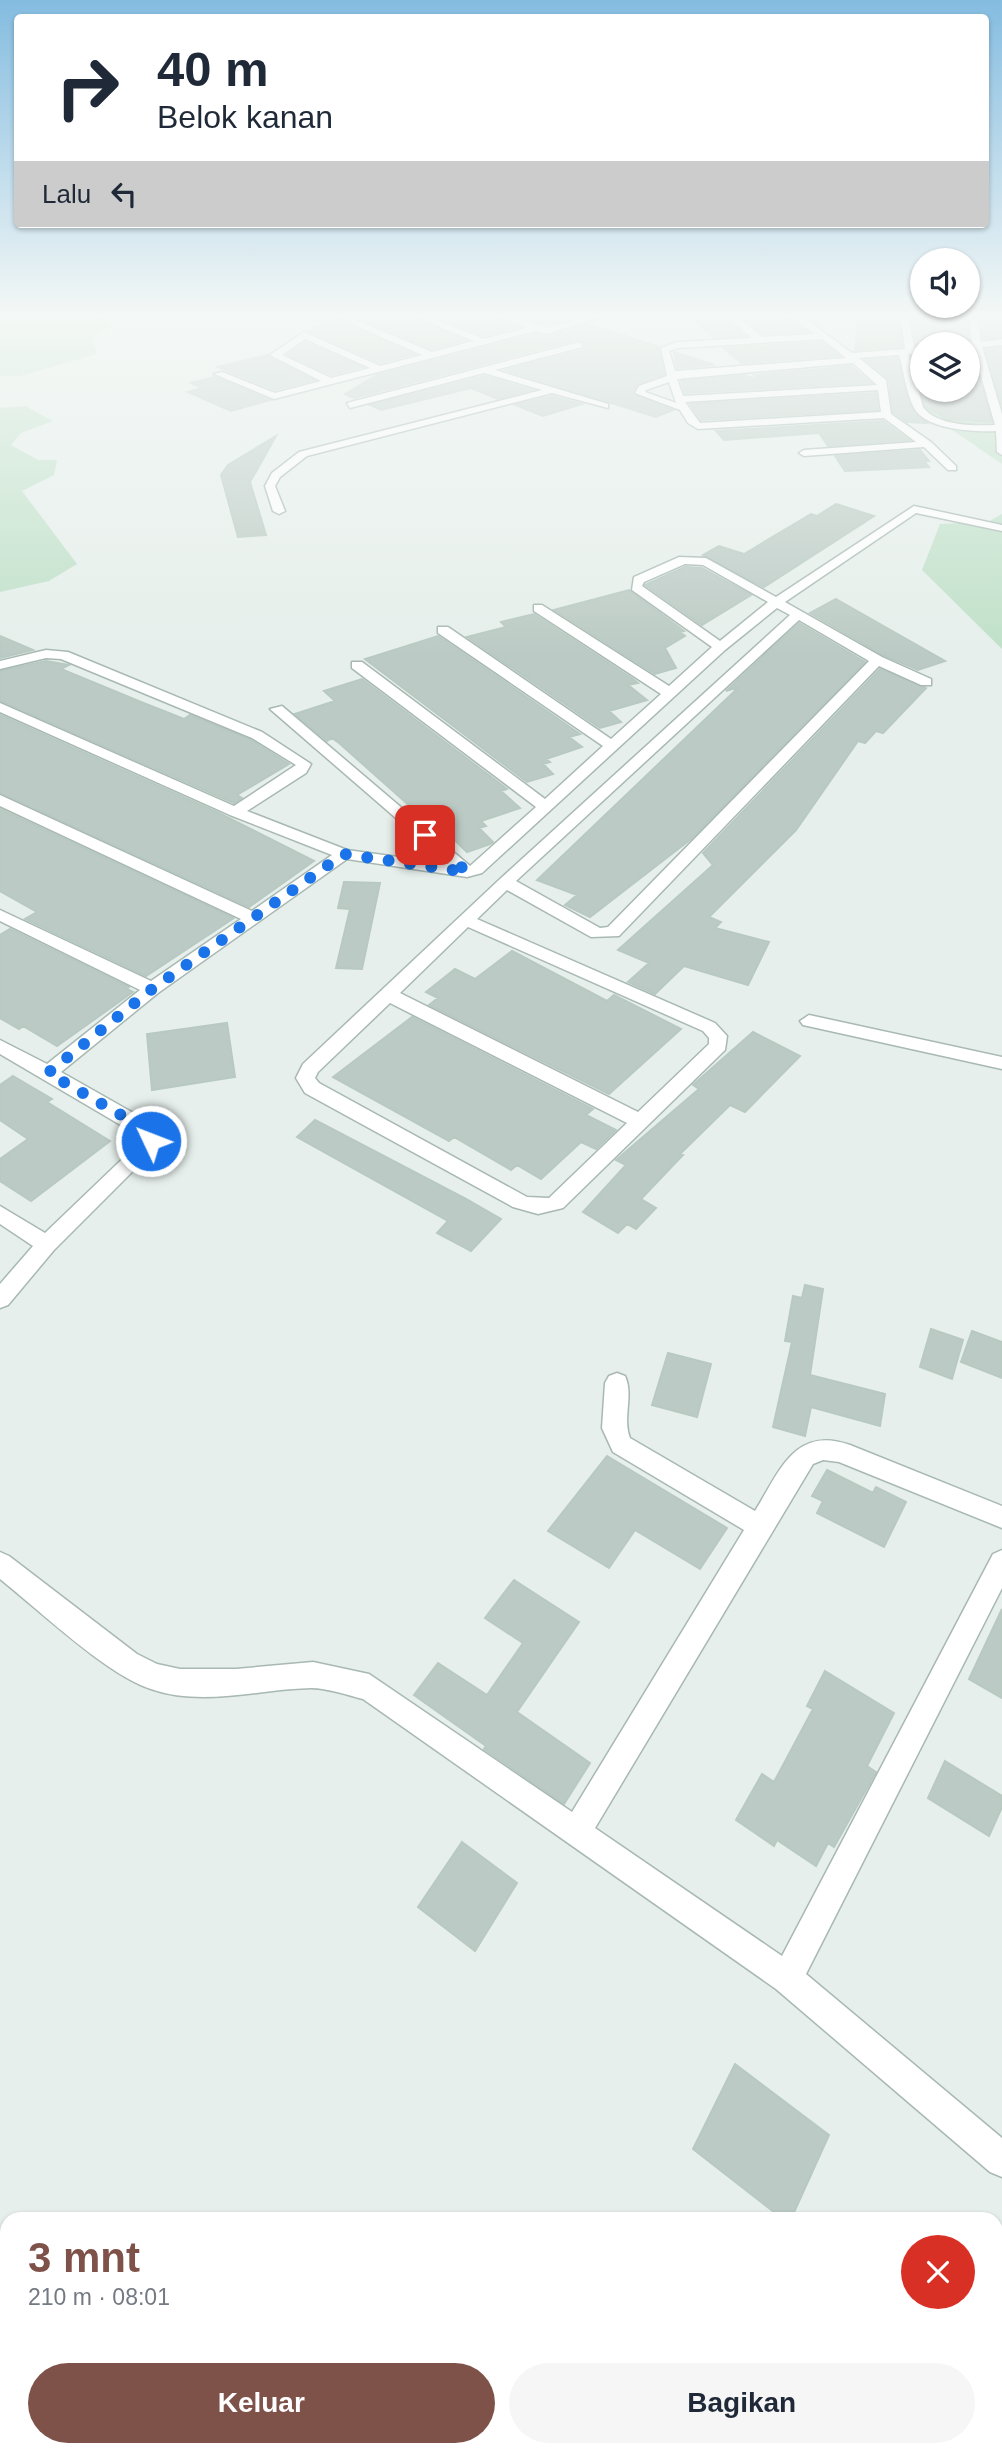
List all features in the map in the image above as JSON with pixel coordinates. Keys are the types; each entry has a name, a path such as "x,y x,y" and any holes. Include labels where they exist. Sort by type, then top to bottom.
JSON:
{"street":[{"path":"279,511 270,486 276,475 303,454 410,427"},
{"path":"706,427 728,427"},
{"path":"902,427 927,444 952,468"},
{"path":"959,427 966,429 1001,428 1002,452"},
{"path":"804,453 927,444"},
{"path":"466,920 709,1027 718,1036 718,1046 556,1202 532,1206 520,1202 307,1084 305,1078 310,1068 787,609 914,509 1002,528"},
{"path":"720,647 636,587 638,579 683,560 706,562 877,660 926,682"},
{"path":"538,608 668,692"},
{"path":"0,707 235,812 344,854 467,872 484,866 668,692 720,647 787,609"},
{"path":"443,630 612,746"},
{"path":"0,665 46,654 62,655 257,735 304,764 301,770 235,812"},
{"path":"506,882 597,933 613,932 877,660"},
{"path":"357,665 547,808"},
{"path":"277,709 467,872"},
{"path":"0,800 253,918"},
{"path":"48,1073 152,989 344,854"},
{"path":"0,915 152,989"},
{"path":"387,994 640,1121"},
{"path":"809,1021 1002,1063"},
{"path":"0,1046 144,1128 151,1135 151,1141 47,1244 0,1299"},
{"path":"0,1214 47,1244"},
{"path":"617,1382 614,1428 621,1445 760,1527"},
{"path":"576,1832 799,1461 809,1452 824,1449 841,1452 1002,1517"},
{"path":"787,1978 1002,1562"},
{"path":"0,1564 81,1624 127,1663 153,1677 180,1682 236,1682 313,1675 369,1687 787,1978 1002,2160"}],"green space":[{"path":"0,427 38,427 21,433 11,445 38,460 57,460 54,475 22,491 77,564 49,581 0,592"},
{"path":"947,427 1002,427 1002,464"},
{"path":"1002,514 1002,649 922,570 940,524 988,522"}],"building":[{"path":"788,427 891,427 909,440 828,446 819,433 724,440 716,431"},
{"path":"276,436 250,482 266,535 238,537 221,475 228,465"},
{"path":"920,450 929,461 924,461 929,467 845,471 835,456"},
{"path":"836,504 874,516 764,587 703,555 719,546 744,554 811,514 817,516"},
{"path":"685,567 702,568 751,595 702,625 645,585"},
{"path":"629,590 684,631 680,632 685,636 665,648 676,668 655,674 554,610"},
{"path":"836,599 945,661 918,670 883,655 810,613"},
{"path":"534,614 633,679 638,683 628,685 647,700 609,711 621,722 600,728 467,637 506,627 501,622"},
{"path":"799,623 865,662 691,839 590,917 565,905 577,895 537,880 739,687 726,691"},
{"path":"0,636 33,650 0,658"},
{"path":"438,636 580,734 569,737 582,747 546,759 550,762 543,764 553,774 527,782 365,659"},
{"path":"46,661 69,665 61,669 184,719 190,715 251,740 289,764 237,795 242,798 234,803 0,701 0,671"},
{"path":"880,669 926,688 883,733 876,731 865,743 858,741 796,830 709,917 721,922 715,928 769,942 748,985 684,966 655,994 628,982 649,963 618,950 713,865 703,853"},
{"path":"362,679 507,789 501,791 520,808 481,821 486,826 479,828 493,842 467,852 435,821 429,823 339,743 332,738 327,741 295,714 335,701 324,691"},
{"path":"0,715 219,813 314,861 249,907 0,793"},
{"path":"0,809 234,918 146,976 25,919 37,912 0,891"},
{"path":"344,882 380,883 362,969 336,968 350,909 338,908"},
{"path":"10,929 129,987 127,989 133,992 57,1046 23,1026 19,1029 0,1018 0,935"},
{"path":"512,951 607,1001 614,995 681,1029 609,1094 429,1005 438,998 426,992 455,969 475,979"},
{"path":"412,1017 593,1109 586,1115 616,1130 596,1149 581,1142 541,1179 517,1165 511,1170 454,1137 449,1141 333,1077"},
{"path":"227,1023 235,1077 152,1090 147,1034"},
{"path":"753,1032 800,1056 745,1112 730,1105 680,1154 683,1155 641,1199 656,1208 636,1229 627,1224 618,1233 583,1212 626,1165 616,1160 699,1089 693,1085"},
{"path":"13,1076 52,1099 47,1102 110,1141 31,1201 0,1181 0,1159 28,1139 0,1120 0,1085"},
{"path":"315,1120 501,1219 471,1251 437,1233 448,1221 297,1137"},
{"path":"805,1285 823,1289 810,1375 885,1394 880,1426 811,1407 805,1436 773,1427 792,1342 785,1341 793,1296 802,1298"},
{"path":"931,1329 963,1340 952,1379 920,1367"},
{"path":"972,1331 1002,1342 1002,1378 961,1362"},
{"path":"668,1353 711,1364 697,1417 652,1405"},
{"path":"607,1456 727,1528 700,1569 635,1530 609,1568 548,1531"},
{"path":"827,1470 873,1493 876,1487 906,1502 884,1547 817,1513 823,1501 812,1496"},
{"path":"514,1580 579,1622 517,1712 590,1763 564,1804 484,1749 486,1746 414,1695 438,1663 487,1695 523,1643 485,1618"},
{"path":"1002,1609 1002,1698 969,1679"},
{"path":"825,1671 894,1713 867,1766 876,1772 834,1847 828,1843 816,1866 777,1840 774,1846 736,1820 762,1774 774,1782 813,1709 807,1706"},
{"path":"945,1761 1002,1796 1002,1807 989,1836 928,1798"},
{"path":"462,1842 517,1883 475,1951 418,1907"},
{"path":"735,2064 829,2135 794,2212 774,2212 693,2149"}],"route":[{"path":"151,1141 149,1131 48,1073 152,989 344,854 467,872 425,835"}]}
